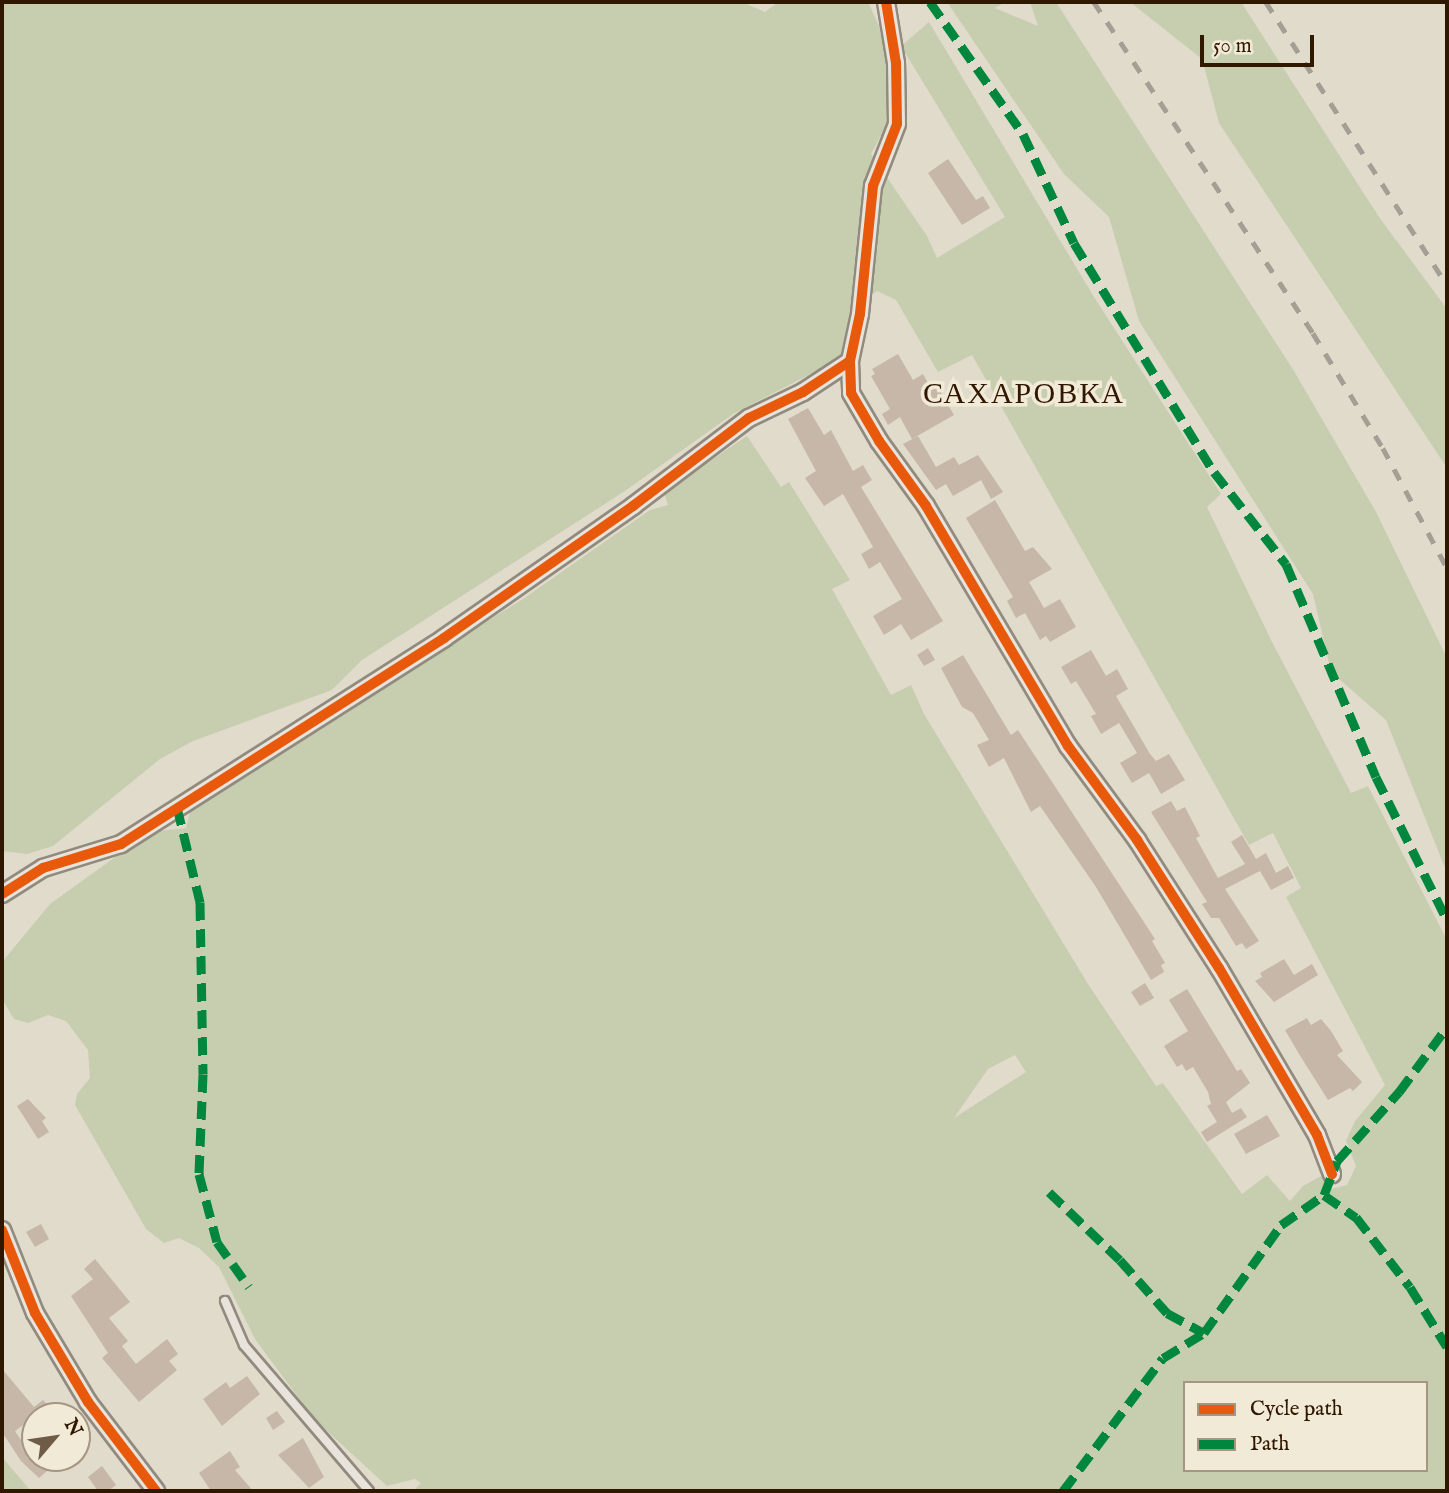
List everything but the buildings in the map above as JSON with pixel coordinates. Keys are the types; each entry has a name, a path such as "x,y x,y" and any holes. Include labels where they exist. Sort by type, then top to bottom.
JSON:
{"street":[{"path":"886,2 896,63 897,124 873,186 860,314 850,361 851,393 879,441 926,506 1068,746 1137,840 1219,968 1317,1135 1332,1174"},
{"path":"2,894 43,868 121,844 444,638 633,506 749,418 803,392 850,361"},
{"path":"2,1230 35,1313 88,1402 156,1491"}],"lane":[{"path":"225,1301 244,1345 369,1491"}],"green space":[{"path":"2,2 742,2 765,12 778,2 868,2 879,26 887,65 888,122 871,154 927,236 937,258 1005,217 901,46 929,22 1094,297 1221,494 1207,507 1271,640 1351,793 1368,786 1447,940 1447,1491 413,1491 421,1483 415,1479 387,1486 315,1420 255,1339 219,1267 199,1248 179,1238 164,1243 146,1229 75,1105 77,1094 90,1078 88,1050 66,1021 48,1015 28,1023 14,1019 2,999 2,962 50,904 150,832 186,828 190,812 213,790 523,599 650,510 668,505 664,492 747,436 781,487 789,482 850,580 832,589 891,695 911,685 924,714 1088,984 1156,1086 1163,1083 1242,1194 1267,1175 1290,1201 1303,1186 1321,1176 1331,1189 1347,1185 1356,1166 1346,1141 1355,1121 1385,1085 1286,897 1301,888 1273,833 1249,845 972,355 938,372 896,300 877,291 855,307 847,355 733,414 625,491 362,660 332,690 193,741 160,759 53,846 27,854 2,851","holes":["1015,1055 1026,1072 954,1118 988,1069"]},
{"path":"947,2 1005,2 995,8 1038,26 1030,2 1056,2 1294,371 1376,512 1447,658 1447,873 1386,720 1331,672 1313,594 1139,321 1109,217 1064,174"},
{"path":"1130,2 1241,2 1379,217 1447,309 1447,468 1219,123 1202,59"},
{"path":"2,1457 31,1491 2,1491"}],"railway":[{"path":"1094,2 1313,333 1383,448 1447,568"},
{"path":"1266,2 1447,285"}],"marked path":[{"path":"930,2 1023,134 1074,243 1214,472 1286,564 1376,777 1447,920"},
{"path":"177,807 200,902 203,1074 199,1174 217,1242 249,1287"},
{"path":"1063,1491 1163,1358 1204,1333 1281,1225 1324,1195 1337,1161 1399,1092 1447,1027"},
{"path":"1049,1192 1120,1260 1167,1313 1204,1333"},
{"path":"1324,1195 1356,1217 1410,1287 1447,1347"}],"cycle path":[{"path":"2,894 43,868 121,844 444,638 633,506 749,418 803,392 850,361 860,314 873,186 897,124 896,63 886,2"},
{"path":"850,361 851,393 879,441 926,506 1068,746 1137,840 1219,968 1317,1135 1332,1174"},
{"path":"2,1230 35,1313 88,1402 156,1491"}],"district":[{"name":"САХАРОВКА","path":"1024,395"}]}
